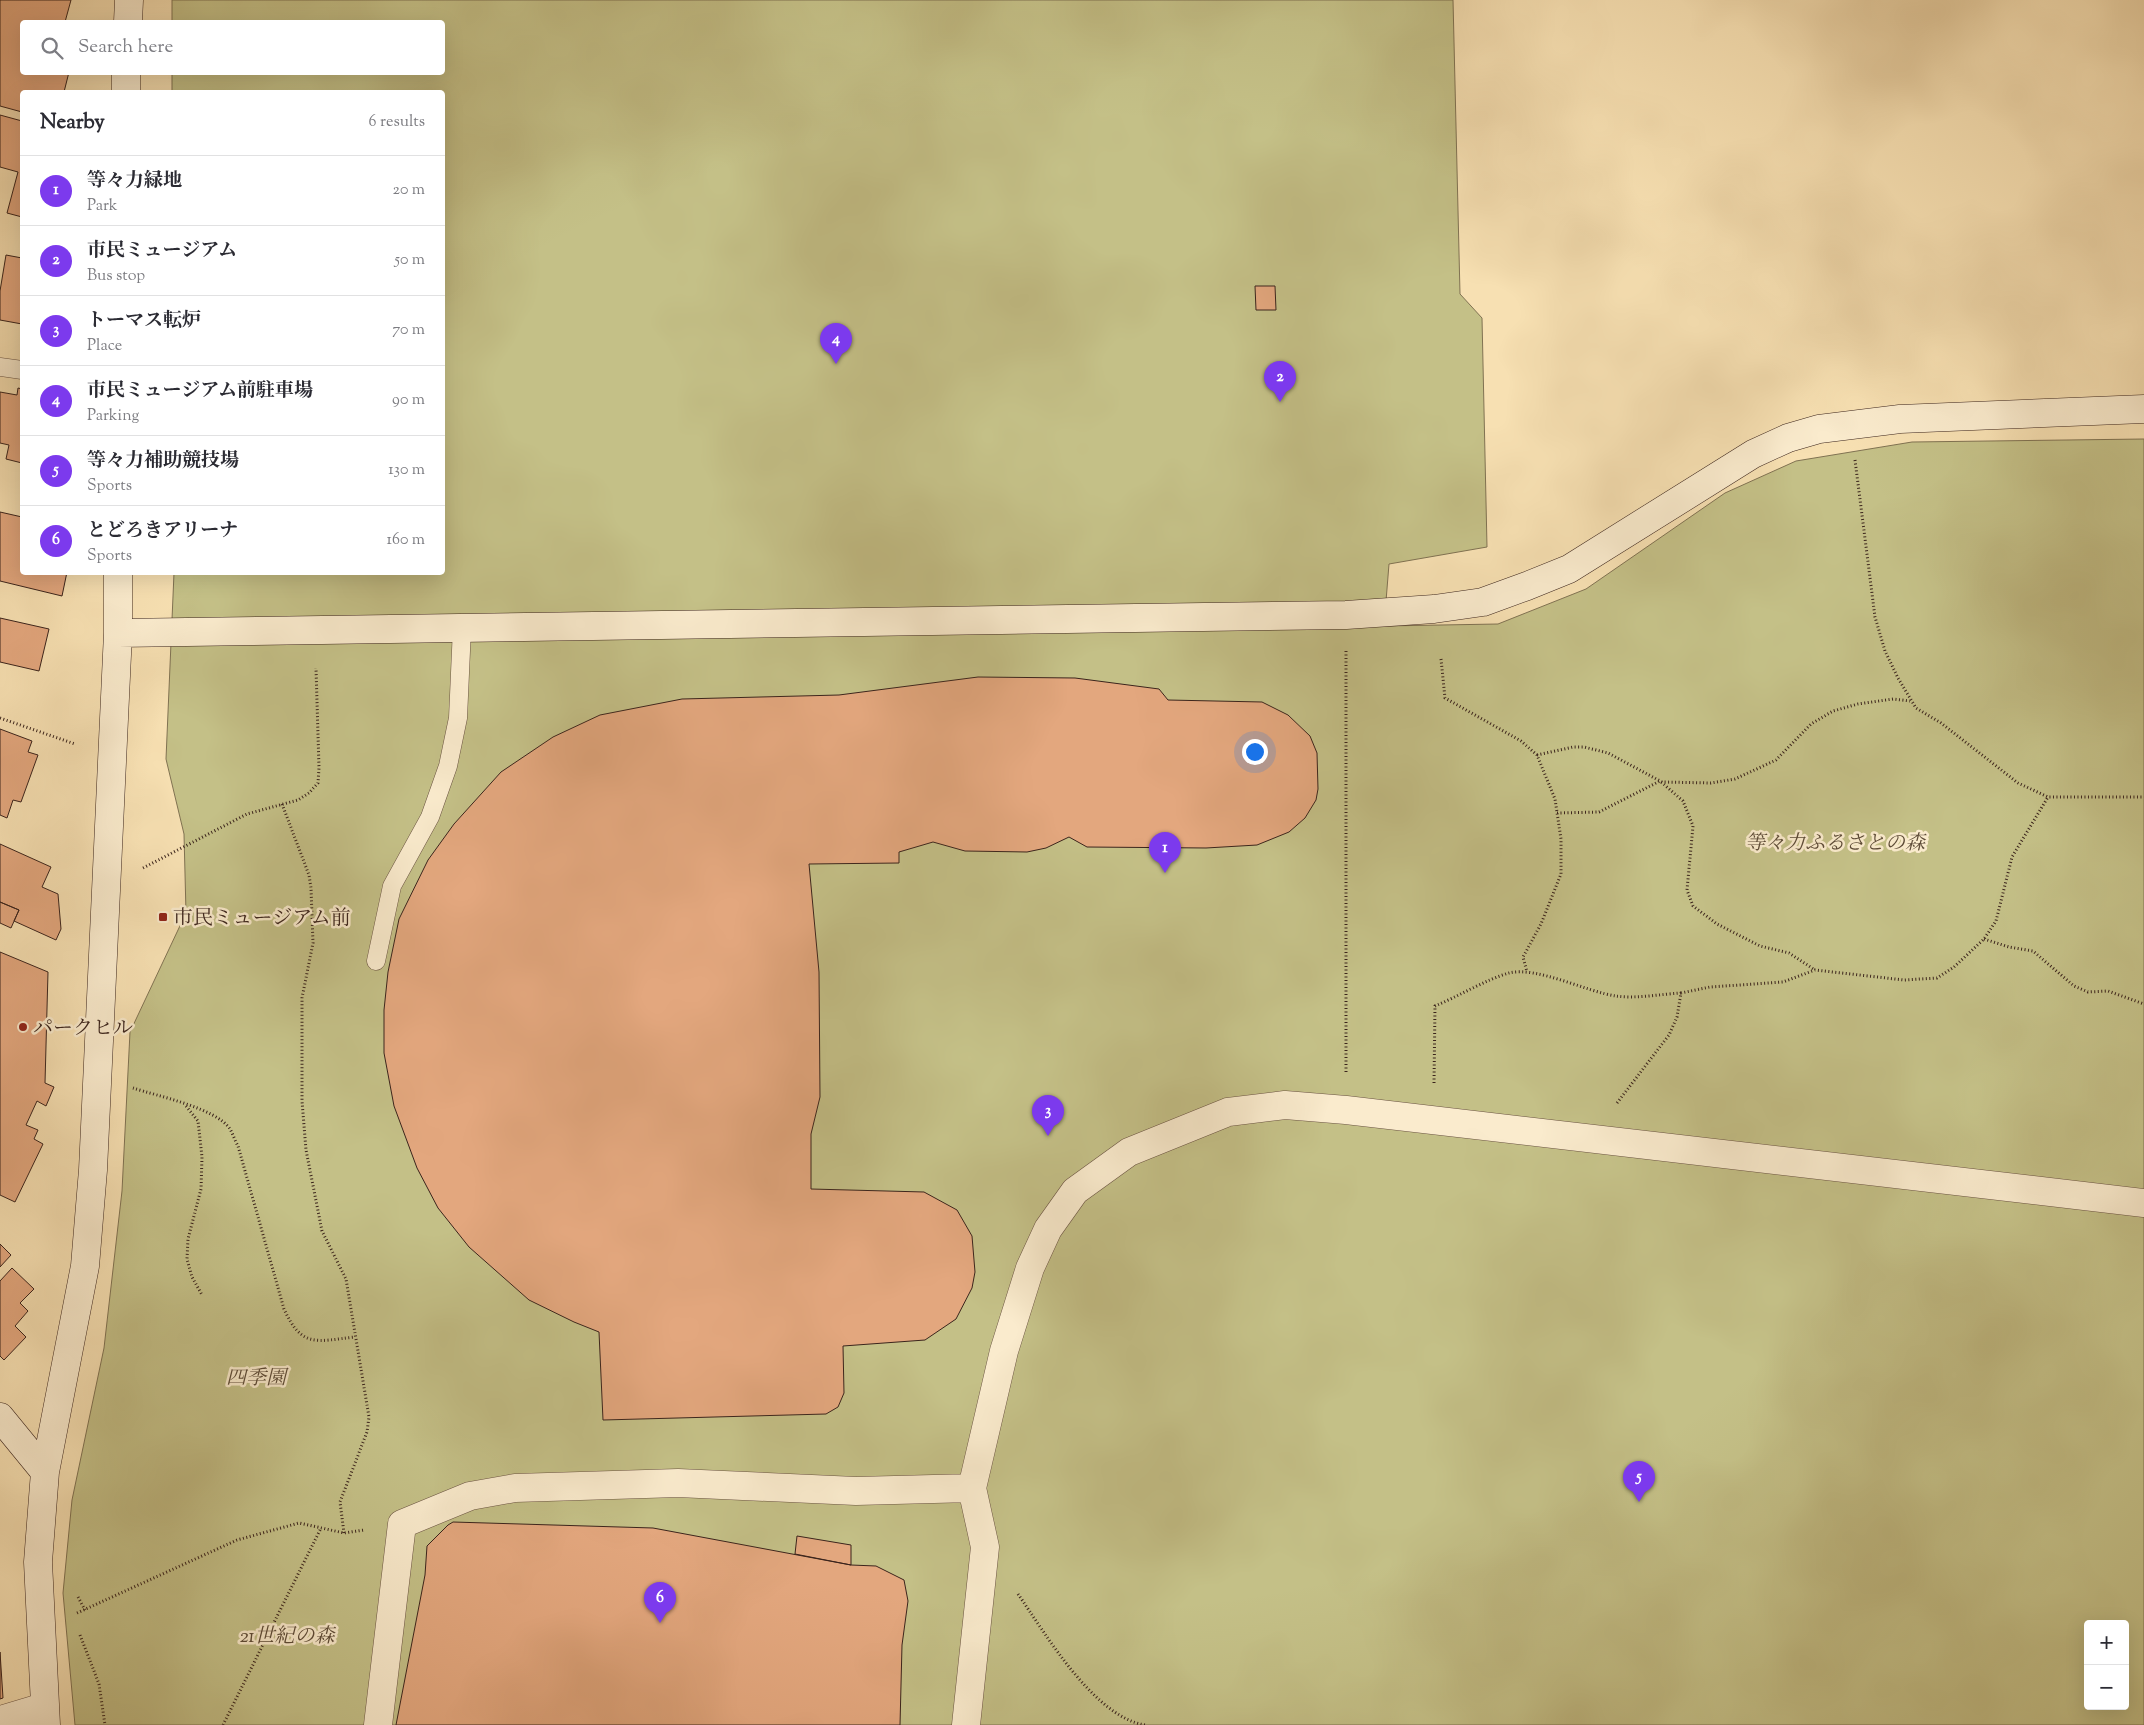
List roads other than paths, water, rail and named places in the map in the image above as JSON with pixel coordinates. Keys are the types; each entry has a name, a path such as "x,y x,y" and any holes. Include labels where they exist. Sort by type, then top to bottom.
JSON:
{"street":[{"path":"128,20 129,0"},
{"path":"126,75 126,90"},
{"path":"118,633 1346,615 1434,609 1483,602 1569,569 1753,454 1788,438 1820,429 1900,419 2144,409"},
{"path":"0,1720 45,1716 38,1562 45,1472 85,1266 93,1170 118,633 118,575"},
{"path":"966,1725 985,1547 972,1488 1004,1351 1030,1268 1048,1228 1075,1191 1129,1152 1228,1112 1285,1105 1346,1110 2144,1204"},
{"path":"0,1417 45,1472"},
{"path":"378,1725 402,1524 470,1496 515,1488 678,1482 856,1490 972,1488"}],"lane":[{"path":"0,367 20,370"},
{"path":"376,961 392,886 430,817 448,766 458,718 462,628"}],"place":[{"name":"市民ミュージアム前駐車場","path":"836,364"},
{"name":"市民ミュージアム","path":"1280,402"},
{"name":"等々力緑地","path":"1165,873"},
{"name":"市民ミュージアム前","path":"163,917"},
{"name":"パークヒル","path":"23,1027"},
{"name":"トーマス転炉","path":"1048,1136"},
{"name":"等々力補助競技場","path":"1639,1502"},
{"name":"とどろきアリーナ","path":"660,1623"}],"park label":[{"name":"等々力ふるさとの森","path":"1835,842"},
{"name":"四季園","path":"256,1377"},
{"name":"21世紀の森","path":"287,1635"}]}
